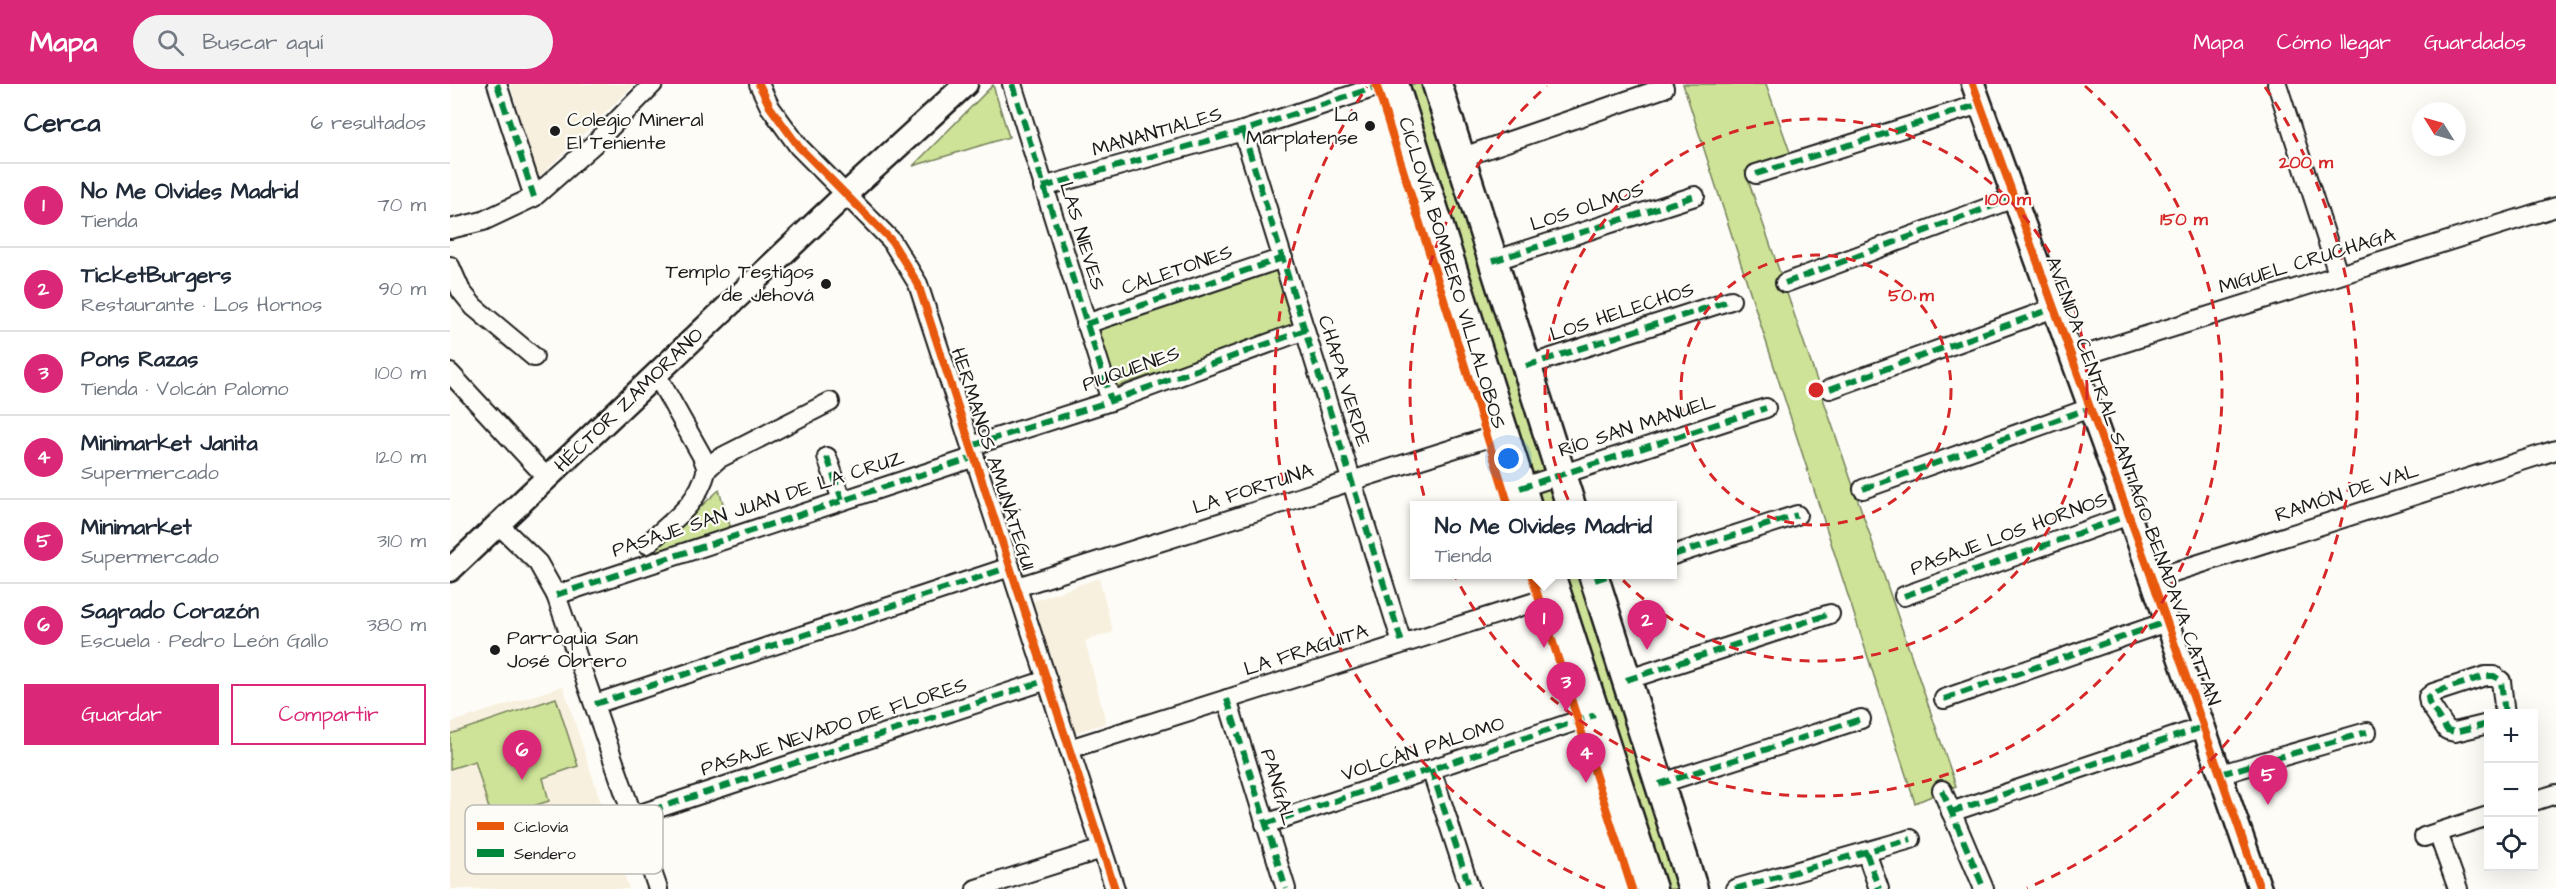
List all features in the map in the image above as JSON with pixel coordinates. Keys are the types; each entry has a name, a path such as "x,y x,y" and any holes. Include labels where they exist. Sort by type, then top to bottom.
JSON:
{"main road":[{"path":"1394,84 1524,497"},
{"path":"1437,84 1569,501"},
{"path":"1601,579 1626,680 1693,889"},
{"path":"1553,585 1652,889"}],"street":[{"path":"497,84 534,198"},
{"path":"450,229 483,221 534,198 594,144 653,84"},
{"name":"HERMANOS AMUNÁTEGUI","path":"759,84 770,107 799,147 891,240 918,284 1115,889"},
{"name":"HÉCTOR ZAMORANO","path":"450,570 845,195 966,84"},
{"name":"LAS NIEVES","path":"1012,84 1111,401"},
{"name":"MANANTIALES","path":"1043,188 1243,131 1384,84"},
{"path":"2277,84 2338,274"},
{"path":"1460,158 1664,88"},
{"path":"1756,174 1976,94"},
{"name":"AVENIDA CENTRAL SANTIAGO BENADAVA CATTAN","path":"1976,94 2221,774 2252,887"},
{"name":"CHAPA VERDE","path":"1243,131 1402,644"},
{"name":"LOS OLMOS","path":"1493,261 1695,195"},
{"path":"1785,283 2014,198"},
{"name":"MIGUEL CRUCHAGA","path":"2072,358 2556,207"},
{"name":"CALETONES","path":"1086,324 1282,258"},
{"path":"450,266 461,291 474,307 534,357"},
{"name":"LOS HELECHOS","path":"1526,366 1731,300"},
{"path":"1830,389 2054,308"},
{"name":"PIUQUENES","path":"973,451 1305,330"},
{"path":"450,373 547,478"},
{"path":"656,374 707,469"},
{"path":"647,544 694,501 707,469 718,459 830,402"},
{"name":"RÍO SAN MANUEL","path":"1524,497 1561,475 1767,408"},
{"path":"1863,489 2090,408"},
{"name":"LA FORTUNA","path":"1017,587 1503,434"},
{"name":"RAMÓN DE VAL","path":"2152,579 2556,450"},
{"name":"PASAJE SAN JUAN DE LA CRUZ","path":"556,595 842,500 973,451"},
{"path":"827,457 842,500"},
{"path":"1677,554 1797,515"},
{"name":"PASAJE LOS HORNOS","path":"1904,596 2129,515"},
{"path":"500,525 538,563 556,595 630,805"},
{"path":"595,704 1010,567"},
{"name":"LA FRAGUITA","path":"1069,749 1402,644 1553,585"},
{"path":"1626,680 1830,614"},
{"path":"1944,699 2166,622"},
{"path":"2484,725 2455,732 2447,730 2429,703 2428,697 2433,693 2486,676 2494,676 2500,681 2504,709"},
{"name":"PASAJE NEVADO DE FLORES","path":"663,806 1047,680"},
{"name":"PANGAL","path":"1227,699 1286,889"},
{"name":"VOLCÁN PALOMO","path":"1265,824 1595,715"},
{"path":"1659,784 1861,719"},
{"path":"1951,812 2203,727"},
{"path":"2221,774 2367,732"},
{"path":"1431,769 1470,889"},
{"path":"1942,790 1984,889"},
{"path":"2538,800 2556,794"},
{"path":"2458,889 2431,835 2485,817"},
{"path":"1735,889 1911,839"},
{"path":"976,889 1102,849"},
{"path":"1866,852 1879,889"},
{"path":"653,874 658,889"}],"shaded area":[{"name":"Colegio Mineral El Teniente","path":"510,84 635,84 538,178"},
{"path":"1099,578 1113,632 1085,641 1106,723 1071,734 1031,602"},
{"path":"563,686 602,805 465,805 465,874 624,874 629,889 450,889 450,723"}],"green space":[{"path":"1398,84 1434,84 1565,501 1533,501"},
{"path":"1683,84 1766,84 1791,155 1745,171 1956,786 1915,803"},
{"path":"993,85 1009,137 913,166"},
{"path":"1278,266 1296,325 1110,389 1092,330"},
{"path":"719,490 732,532 651,559 649,554"},
{"path":"1554,579 1588,579 1690,889 1653,889"},
{"path":"556,698 578,766 543,778 549,801 536,805 488,805 475,761 450,769 450,734"}],"marked path":[{"path":"497,84 534,197"},
{"path":"1012,84 1111,401"},
{"path":"1043,187 1243,131 1382,85"},
{"path":"1756,174 1980,104"},
{"path":"1243,131 1402,643"},
{"path":"1493,261 1695,196"},
{"path":"1785,283 2014,198"},
{"path":"1086,324 1283,258"},
{"path":"1526,366 1731,300"},
{"path":"1830,389 2054,308"},
{"path":"971,446 1111,401 1305,330"},
{"path":"1520,488 1766,408"},
{"path":"1863,489 2090,408"},
{"path":"827,457 842,500"},
{"path":"556,595 975,457"},
{"path":"1677,554 1797,515"},
{"path":"1904,596 2129,515"},
{"path":"595,704 1010,567"},
{"path":"1626,680 1830,614"},
{"path":"1944,699 2166,622"},
{"path":"2484,725 2455,732 2447,730 2429,703 2428,697 2433,693 2485,676 2494,676 2501,681 2504,709"},
{"path":"663,806 1047,680"},
{"path":"1227,699 1286,889"},
{"path":"1265,824 1595,715"},
{"path":"1659,784 1861,719"},
{"path":"1951,812 2203,727"},
{"path":"2221,774 2367,732"},
{"path":"1431,769 1470,889"},
{"path":"1942,790 1984,889"},
{"path":"1735,889 1911,839"},
{"path":"1866,852 1879,889"}],"cycle path":[{"path":"759,84 770,107 799,147 891,240 918,284 1115,889"},
{"name":"CICLOVÍA BOMBERO VILLALOBOS","path":"1376,84 1507,501"},
{"path":"1973,84 2152,579 2260,889"},
{"path":"1533,579 1632,889"}],"place":[{"name":"La Marplatense","path":"1370,126"},
{"name":"Colegio Mineral El Teniente","path":"555,131"},
{"name":"Templo Testigos de Jehová","path":"826,284"},
{"name":"No Me Olvides Madrid","path":"1544,648"},
{"name":"Parroquia San José Obrero","path":"495,650"},
{"name":"TicketBurgers","path":"1647,650"},
{"name":"Pons Razas","path":"1566,712"},
{"name":"Sagrado Corazón","path":"522,780"},
{"name":"Minimarket Janita","path":"1586,783"},
{"name":"Minimarket","path":"2268,805"}]}
